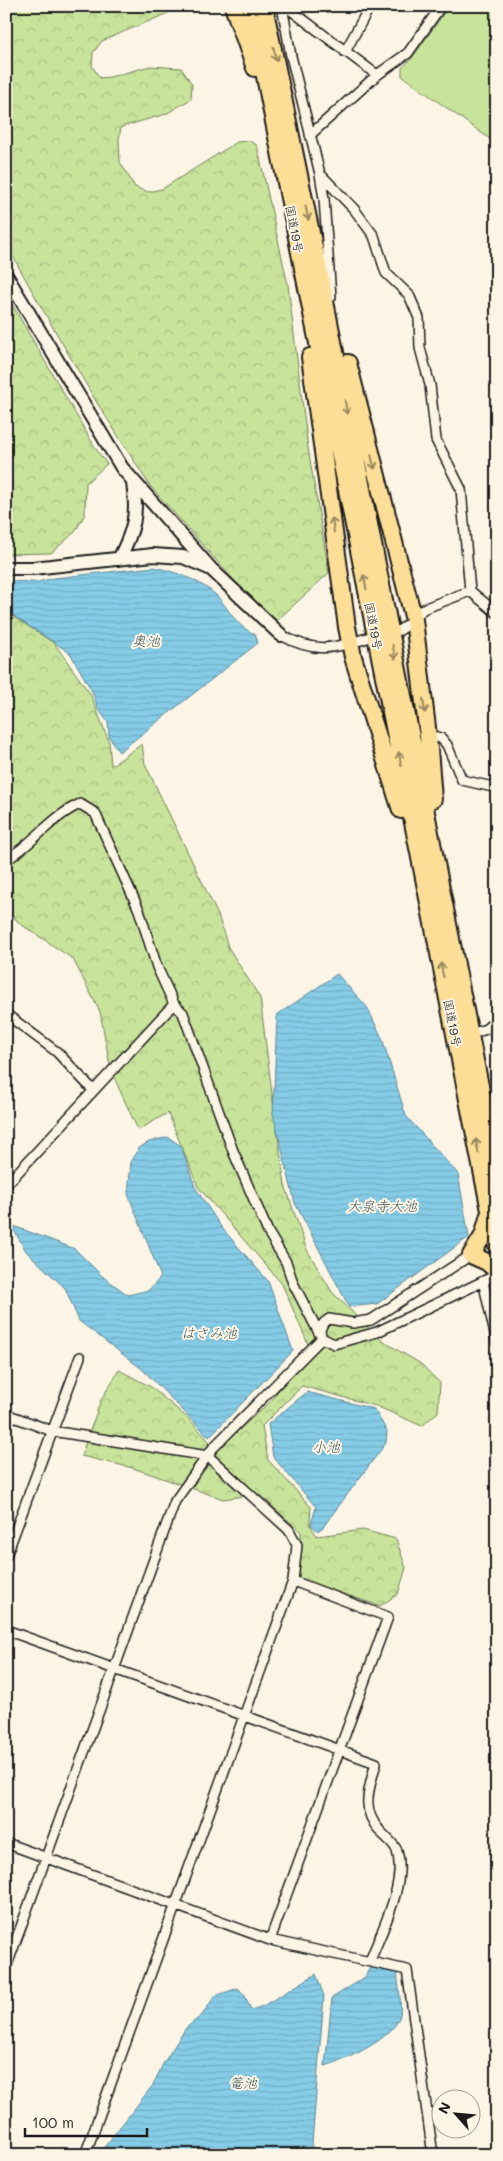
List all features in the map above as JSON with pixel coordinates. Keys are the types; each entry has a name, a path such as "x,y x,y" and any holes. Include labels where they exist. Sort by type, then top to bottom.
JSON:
{"highway":[{"path":"233,6 262,91 271,104"},
{"name":"国道19号","path":"251,6 271,104 314,283"},
{"name":"国道19号","path":"264,6 314,283 424,839 497,1246"},
{"path":"314,283 331,297 414,620 428,736 435,825 424,839 406,827 353,657 303,299 314,283"},
{"name":"国道19号","path":"424,839 469,1035 497,1172"},
{"path":"490,1211 483,1236 471,1255 487,1262 490,1277"}],"street":[{"path":"345,52 370,6"},
{"path":"310,135 377,75 408,53 441,6"},
{"path":"287,9 377,75"},
{"path":"287,9 291,56 320,174 324,199 331,297"},
{"path":"320,174 340,192 374,236 386,273 409,295 420,318 420,348 430,385 436,440 461,489 470,590 497,612"},
{"path":"6,275 122,468 133,483 211,568 281,635 298,645 319,649 370,637"},
{"path":"118,559 134,527 136,499 133,483"},
{"path":"6,568 33,568 153,555 171,555 196,561 211,568"},
{"path":"400,630 414,620 423,609 470,590"},
{"path":"428,736 441,738 447,745 462,780 497,788"},
{"path":"6,860 18,853 64,811 80,804 95,813 139,910 157,967 174,1004 183,1013 233,1151 268,1232 286,1262 293,1283 320,1336 334,1344 377,1332 490,1277 497,1343"},
{"path":"6,1185 174,1004"},
{"path":"6,1014 57,1052 94,1090"},
{"path":"469,1035 486,1029 497,1019"},
{"path":"6,1968 175,1501 213,1448 320,1336 323,1323 329,1319 353,1322 371,1320 471,1255"},
{"path":"6,1556 80,1357"},
{"path":"6,1414 52,1431 208,1456 289,1530 296,1545 293,1582 85,2155"},
{"path":"270,1940 388,1617 293,1582"},
{"path":"6,1630 376,1763 367,1798 368,1813 372,1823 397,1850 399,1873 396,1894 370,1962"},
{"path":"6,1843 270,1940 407,1970 433,2155"}],"green space":[{"path":"6,6 185,6 102,41 93,53 92,66 100,78 150,66 181,68 192,84 191,99 166,114 121,127 119,139 120,162 135,187 148,192 162,189 237,142 249,141 257,145 288,285 308,448 329,573 273,624 150,486 94,398 6,244"},
{"path":"449,6 497,6 497,144 402,76 402,68 412,58"},
{"path":"6,294 96,449 107,464 86,483 85,514 75,532 51,553 6,554"},
{"path":"6,612 54,643 91,695 109,742 111,766 142,744 145,764 218,915 228,947 260,998 285,1185 306,1248 332,1292 381,1340 421,1364 440,1383 438,1412 422,1426 376,1406 302,1386 262,1426 268,1460 311,1507 310,1525 317,1536 363,1530 396,1539 406,1568 398,1594 380,1606 295,1578 301,1532 259,1494 223,1499 133,1468 81,1456 101,1400 119,1370 151,1387 190,1420 217,1450 272,1400 308,1344 282,1284 198,1187 168,1113 138,1130 111,1071 100,1012 73,959 19,923 6,908"}],"water":[{"name":"奥池","path":"154,567 187,577 210,590 238,623 255,634 258,643 119,752 109,737 108,722 98,709 93,693 70,653 6,611 6,581 38,582 54,578"},
{"name":"大泉寺大池","path":"337,974 367,1007 382,1038 406,1116 458,1174 469,1237 377,1304 349,1307 295,1203 273,1114 277,1015"},
{"name":"はさみ池","path":"168,1137 181,1146 195,1187 221,1227 268,1281 293,1351 209,1437 142,1369 79,1321 65,1288 26,1251 11,1225 75,1249 102,1276 128,1295 149,1290 161,1277 128,1194 131,1162 139,1148 149,1142"},
{"name":"小池","path":"307,1392 374,1409 387,1431 386,1443 323,1527 318,1531 311,1525 316,1507 273,1457 268,1424"},
{"path":"371,1965 397,1972 400,2015 396,2024 389,2032 368,2047 345,2059 325,2066 332,1998 365,1977"},
{"name":"篭池","path":"316,1974 324,1996 311,2155 98,2155 153,2085 164,2062 186,2028 202,2015 215,1996 238,1988 245,1996 251,2010 263,2006"}]}
